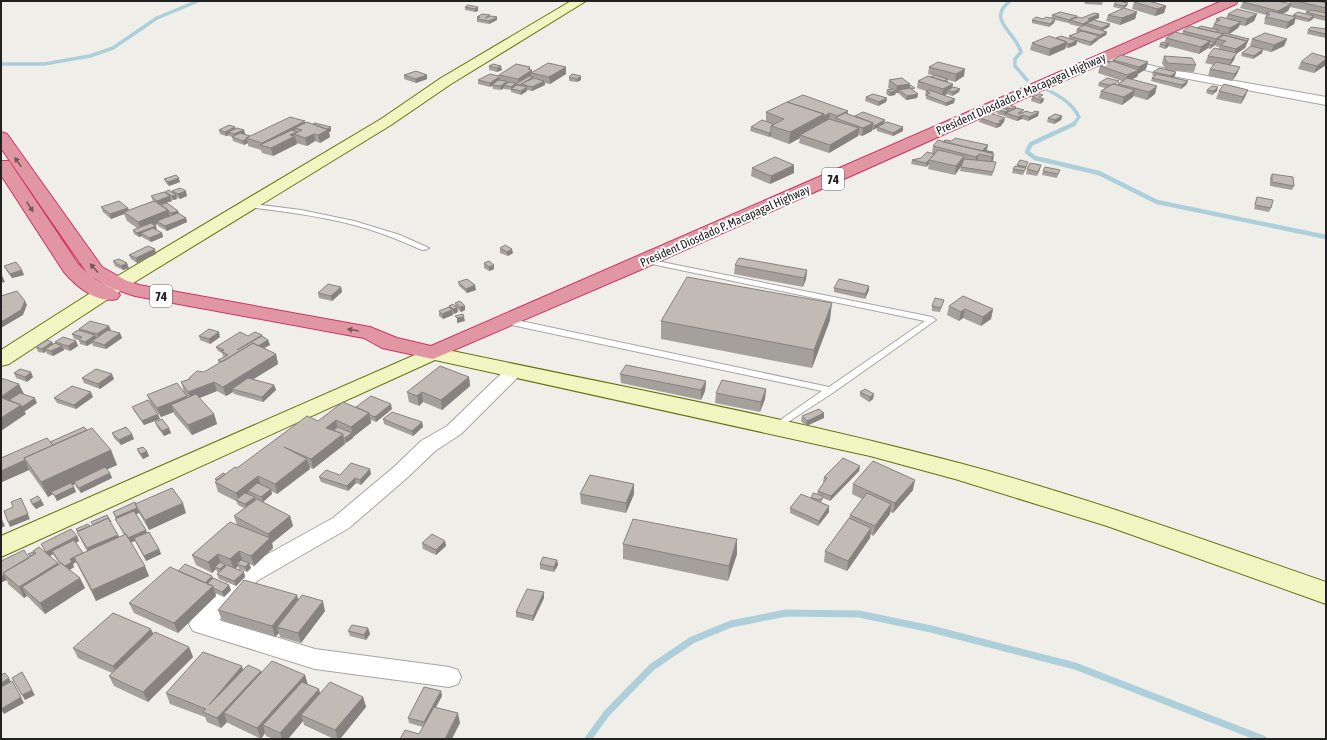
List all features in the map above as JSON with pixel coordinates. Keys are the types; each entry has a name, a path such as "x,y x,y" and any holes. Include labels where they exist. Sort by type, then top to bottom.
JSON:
{"highway":[{"name":"President Diosdado P. Macapagal Highway","path":"433,353 801,194 1023,92 1232,1"},
{"name":"74","path":"1,137 8,171 61,238 79,277 111,288 122,299 360,345 390,343 433,353"}],"street":[{"path":"1,359 111,288 386,122 446,81 580,1"},
{"path":"1106,57 1157,70 1326,101"},
{"path":"1,547 433,353 870,448 961,472 1116,519 1326,593"},
{"path":"449,677 315,660 201,624 249,575 341,523 401,472 428,446 454,430 514,371"}],"lane":[{"path":"248,205 313,215 362,225 388,233 425,248"},
{"path":"647,261 932,320 776,427"},
{"path":"506,321 831,390"}],"building":[{"path":"1117,1 1128,3 1124,6 1114,4"},
{"path":"1149,1 1166,6 1157,9 1134,2"},
{"path":"1277,1 1291,4 1278,11 1243,2"},
{"path":"1296,1 1317,1 1326,3 1326,8"},
{"path":"468,5 478,7 475,9 465,7"},
{"path":"1124,8 1137,12 1122,18 1108,15"},
{"path":"1237,9 1257,14 1247,19 1228,14"},
{"path":"1311,10 1326,13 1326,17 1306,12"},
{"path":"1270,11 1296,17 1288,22 1266,17 1270,14 1266,13"},
{"path":"1060,12 1077,16 1069,20 1052,15"},
{"path":"1298,12 1314,16 1309,19 1293,15"},
{"path":"1094,13 1099,14 1088,19 1090,20 1083,24 1070,20 1078,17 1082,18"},
{"path":"482,14 490,15 485,18 491,16 497,17 489,21 477,19 480,17 477,17"},
{"path":"1036,17 1043,19 1046,17 1055,19 1050,24 1032,20"},
{"path":"1221,17 1241,22 1230,28 1214,24 1220,20 1216,19"},
{"path":"1094,20 1110,24 1102,28 1086,23"},
{"path":"1084,25 1107,32 1100,35 1077,29"},
{"path":"1190,26 1223,34 1216,39 1183,31"},
{"path":"1201,26 1219,30 1216,32 1197,28"},
{"path":"1311,27 1326,29 1326,34 1308,30"},
{"path":"1082,31 1099,36 1091,42 1069,36"},
{"path":"1175,32 1210,41 1201,47 1166,38"},
{"path":"1225,33 1249,39 1246,41 1224,35 1222,36 1222,34"},
{"path":"1265,33 1287,39 1274,45 1252,39"},
{"path":"1224,35 1248,41 1236,49 1220,45 1226,41 1217,39"},
{"path":"1049,36 1067,42 1050,49 1032,43"},
{"path":"1061,36 1077,41 1069,44 1056,38"},
{"path":"1210,41 1215,43 1211,45 1209,44"},
{"path":"1162,42 1169,44 1160,44"},
{"path":"1251,46 1263,49 1254,56 1242,53"},
{"path":"1214,48 1237,53 1231,60 1208,56"},
{"path":"1312,53 1326,57 1326,59 1317,66 1301,62"},
{"path":"1121,55 1148,62 1139,67 1113,60"},
{"path":"1164,56 1192,58 1196,65 1167,63"},
{"path":"1112,61 1139,70 1127,75 1100,66"},
{"path":"938,62 965,69 956,74 929,67"},
{"path":"1216,62 1240,67 1235,74 1210,69"},
{"path":"548,63 566,67 549,77 531,73"},
{"path":"493,64 501,66 497,68 489,66"},
{"path":"516,64 530,67 528,69 532,70 518,79 499,75"},
{"path":"1159,68 1176,72 1171,76 1153,72"},
{"path":"416,71 427,75 415,79 404,75"},
{"path":"490,74 499,77 490,83 478,80"},
{"path":"572,74 581,76 577,79 569,77"},
{"path":"1157,74 1188,81 1182,85 1152,78"},
{"path":"935,75 948,79 944,81 931,77"},
{"path":"529,76 533,77 520,85 516,84"},
{"path":"928,76 953,84 943,89 918,81"},
{"path":"534,78 544,81 532,87 521,84"},
{"path":"902,78 910,84 897,86 889,80"},
{"path":"1107,78 1119,81 1110,85 1099,83"},
{"path":"1127,78 1157,86 1149,92 1118,84"},
{"path":"498,80 507,81 501,86 492,85"},
{"path":"509,82 516,83 511,87 504,85"},
{"path":"1113,84 1135,90 1124,97 1101,91"},
{"path":"1224,84 1248,90 1243,97 1219,91"},
{"path":"517,85 527,87 521,91 511,89"},
{"path":"910,85 915,88 911,89 909,87"},
{"path":"1212,86 1218,87 1214,91 1207,90"},
{"path":"954,87 960,89 953,92 947,90"},
{"path":"910,88 918,94 907,96 899,90"},
{"path":"893,89 896,91 890,92 887,90"},
{"path":"929,90 955,99 946,103 926,95 930,93 926,91"},
{"path":"873,94 887,98 879,102 866,97"},
{"path":"1040,94 1043,95 1039,97 1044,99 1041,100 1032,97"},
{"path":"803,95 848,111 837,116 830,113 824,116 824,114 787,102"},
{"path":"787,102 824,114 790,132 771,126 784,119 766,112"},
{"path":"1009,105 1016,107 1011,109 1004,107"},
{"path":"1002,108 1009,110 1005,112 998,110"},
{"path":"1017,108 1024,110 1018,113 1020,114 1026,111 1032,113 1035,111 1039,112 1029,117 1023,115 1018,117 1006,113"},
{"path":"863,112 885,120 874,126 873,123 855,116"},
{"path":"845,113 873,123 863,128 835,118"},
{"path":"990,113 1005,118 999,121 1002,122 997,124 980,118"},
{"path":"1055,114 1062,116 1055,120 1048,118"},
{"path":"290,117 305,121 262,143 246,138"},
{"path":"829,119 859,128 830,145 800,135"},
{"path":"762,120 774,124 771,126 771,132 769,133 751,127"},
{"path":"307,122 328,130 318,135 314,134 305,138 294,134 302,130 295,128"},
{"path":"887,122 903,127 893,133 877,127"},
{"path":"315,123 331,127 327,129 313,124"},
{"path":"229,125 235,127 225,132 219,130"},
{"path":"237,128 244,130 234,134 228,132"},
{"path":"292,130 297,132 290,135 295,136 271,148 260,145"},
{"path":"240,133 250,136 243,141 232,137"},
{"path":"955,138 988,145 983,150 993,153 943,142 945,140 952,141"},
{"path":"938,140 994,154 992,157 979,154 976,157 933,146"},
{"path":"938,150 964,156 956,166 929,160"},
{"path":"927,152 935,154 926,163 912,160 921,158"},
{"path":"775,157 794,165 771,176 752,168"},
{"path":"964,159 996,162 993,172 961,167"},
{"path":"1020,160 1028,162 1026,167 1017,165"},
{"path":"1030,163 1041,165 1038,172 1027,169"},
{"path":"1015,166 1026,168 1024,171 1013,169"},
{"path":"1045,167 1060,170 1058,174 1043,171"},
{"path":"1272,174 1293,177 1294,186 1272,182"},
{"path":"176,175 179,178 168,182 164,179"},
{"path":"180,188 186,191 178,194 172,191"},
{"path":"169,190 176,195 172,196 165,192"},
{"path":"164,192 170,196 157,201 151,196"},
{"path":"1257,197 1273,200 1271,208 1255,205"},
{"path":"119,201 128,208 110,214 101,207"},
{"path":"154,201 168,210 138,222 124,212"},
{"path":"167,203 178,211 172,213 169,212 161,205"},
{"path":"178,213 186,218 165,226 157,221"},
{"path":"151,223 156,226 137,233 133,230"},
{"path":"153,228 162,233 149,238 141,233"},
{"path":"505,245 512,249 507,252 500,248"},
{"path":"148,246 155,249 136,258 129,255"},
{"path":"739,258 807,270 804,278 735,265"},
{"path":"119,259 127,263 121,266 113,261"},
{"path":"489,261 494,265 489,267 484,263"},
{"path":"16,262 22,270 10,274 4,266"},
{"path":"687,277 832,303 814,350 661,321"},
{"path":"467,279 475,285 466,289 458,282"},
{"path":"839,279 869,286 865,294 834,288"},
{"path":"328,284 341,287 331,296 318,293"},
{"path":"17,291 25,301 21,310 1,322 1,296"},
{"path":"963,296 993,309 983,317 965,309 961,312 949,306"},
{"path":"935,298 944,300 941,308 932,306"},
{"path":"460,301 465,306 460,307 455,303"},
{"path":"453,304 457,308 453,309 449,306"},
{"path":"449,307 452,310 442,314 439,311"},
{"path":"463,314 464,317 457,318 455,316"},
{"path":"90,321 109,326 97,334 79,329"},
{"path":"209,329 219,332 209,339 199,336"},
{"path":"78,330 95,335 85,342 79,340 82,337 72,334"},
{"path":"108,330 120,333 104,345 92,341"},
{"path":"240,332 248,336 255,332 262,335 237,350 262,336 268,340 258,346 253,343 222,362 218,360 228,355 221,351 224,350 216,347"},
{"path":"63,337 76,341 68,346 55,342"},
{"path":"47,340 52,342 42,349 36,347"},
{"path":"55,343 62,346 51,351 45,349"},
{"path":"253,343 276,354 223,387 214,382 188,392 181,382 190,379 189,378 197,371 204,372"},
{"path":"626,365 706,381 701,390 620,374"},
{"path":"440,366 469,377 441,400 422,392 417,396 407,392"},
{"path":"20,369 31,372 25,377 14,373"},
{"path":"96,369 112,374 98,384 82,378"},
{"path":"1,378 19,384 1,397"},
{"path":"248,378 274,385 262,397 232,389"},
{"path":"722,380 766,389 761,402 716,393"},
{"path":"177,383 187,396 157,408 147,395"},
{"path":"72,386 91,392 74,405 54,398"},
{"path":"865,389 874,394 870,397 860,392"},
{"path":"20,393 35,398 22,407 21,405 9,400"},
{"path":"196,394 214,414 188,425 171,405"},
{"path":"371,396 391,404 375,417 356,407"},
{"path":"2,398 21,405 1,418"},
{"path":"148,400 158,414 142,421 132,407"},
{"path":"343,402 369,413 351,427 336,420 326,428 343,434 311,459 284,447 307,459 275,484 258,476 236,493 215,482 235,467 237,468 307,416 318,421"},
{"path":"819,409 824,413 807,421 802,416"},
{"path":"392,412 422,422 412,431 383,419"},
{"path":"162,419 169,428 162,431 155,422"},
{"path":"84,427 87,430 53,445 50,442"},
{"path":"126,427 132,434 119,440 112,433"},
{"path":"338,427 352,433 343,438 343,434 333,430"},
{"path":"92,428 111,450 41,482 24,458"},
{"path":"47,438 53,445 24,458 25,460 1,471 1,458"},
{"path":"143,447 147,451 141,454 137,449"},
{"path":"843,458 860,466 831,496 818,491 827,478 824,477"},
{"path":"873,461 915,480 895,503 853,484"},
{"path":"351,463 370,469 360,480 355,478 347,486 319,477 326,470 340,475"},
{"path":"105,467 110,473 79,488 74,482"},
{"path":"223,473 225,474 217,480 215,479"},
{"path":"590,475 634,484 626,503 580,494"},
{"path":"71,483 74,487 55,496 51,492"},
{"path":"257,483 271,489 261,497 248,491"},
{"path":"172,488 183,503 145,520 135,504"},
{"path":"245,493 255,497 245,504 236,500"},
{"path":"813,493 823,496 821,500 811,498"},
{"path":"867,493 891,504 875,526 850,515"},
{"path":"801,494 829,506 819,521 790,508"},
{"path":"38,496 41,500 33,504 30,500"},
{"path":"21,498 28,514 8,522 4,511 13,507 11,502"},
{"path":"257,499 290,516 268,534 234,516"},
{"path":"135,502 137,508 116,517 113,512"},
{"path":"134,511 146,530 128,538 115,519"},
{"path":"107,515 111,522 108,518 93,525 91,522"},
{"path":"108,518 118,535 87,548 77,532"},
{"path":"849,518 871,528 848,561 825,551"},
{"path":"633,519 737,539 729,566 623,544"},
{"path":"230,522 270,538 251,556 239,551 230,559 218,554 208,562 192,555"},
{"path":"88,524 90,526 78,531 76,529"},
{"path":"71,529 77,536 46,552 41,544"},
{"path":"149,532 159,549 144,556 134,538"},
{"path":"126,534 145,566 92,590 74,557"},
{"path":"432,534 445,541 436,550 422,543"},
{"path":"74,540 83,553 70,559 72,562 65,566 60,563 52,551"},
{"path":"39,547 58,563 19,587 3,573 36,553 33,551"},
{"path":"24,550 29,558 3,573 4,575 1,577 1,561"},
{"path":"33,552 34,554 31,556 28,554"},
{"path":"543,557 557,560 554,567 540,564"},
{"path":"241,560 249,563 245,567 237,564"},
{"path":"220,562 225,565 220,569 215,567"},
{"path":"61,563 80,578 40,603 22,587"},
{"path":"185,564 212,576 205,583 178,571"},
{"path":"227,565 244,572 234,581 217,574"},
{"path":"170,567 213,586 174,623 129,603"},
{"path":"213,578 229,585 222,592 207,584"},
{"path":"244,580 297,595 272,626 218,610"},
{"path":"527,589 544,592 533,616 516,612"},
{"path":"302,595 323,601 298,633 277,627"},
{"path":"113,613 151,629 113,666 73,648"},
{"path":"352,625 368,628 364,635 348,631"},
{"path":"155,632 189,647 143,692 109,676"},
{"path":"203,652 242,666 209,705 248,665 261,671 217,718 203,712 206,709 166,693"},
{"path":"272,661 305,675 257,728 224,713"},
{"path":"22,672 32,690 22,695 12,678"},
{"path":"5,673 9,678 1,683 1,675"},
{"path":"12,681 21,697 1,709 1,687"},
{"path":"302,682 319,689 280,733 263,725"},
{"path":"330,682 363,697 335,730 301,715"},
{"path":"424,687 441,691 424,722 408,718"},
{"path":"434,707 458,713 445,739 400,739 405,730 419,734"}],"waterway":[{"path":"1,64 44,64 90,56 113,48 157,18 198,1"},
{"path":"1010,1 1003,8 1001,20 1018,45 1021,52 1015,59 1015,66 1027,80"},
{"path":"1048,90 1066,101 1076,112 1079,117 1074,124"},
{"path":"1074,124 1031,144 1027,152 1035,158 1099,173 1157,202 1326,237"},
{"path":"588,739 607,713 652,667 692,640 731,624 786,613 859,614 931,629 1075,666 1263,739"}]}
